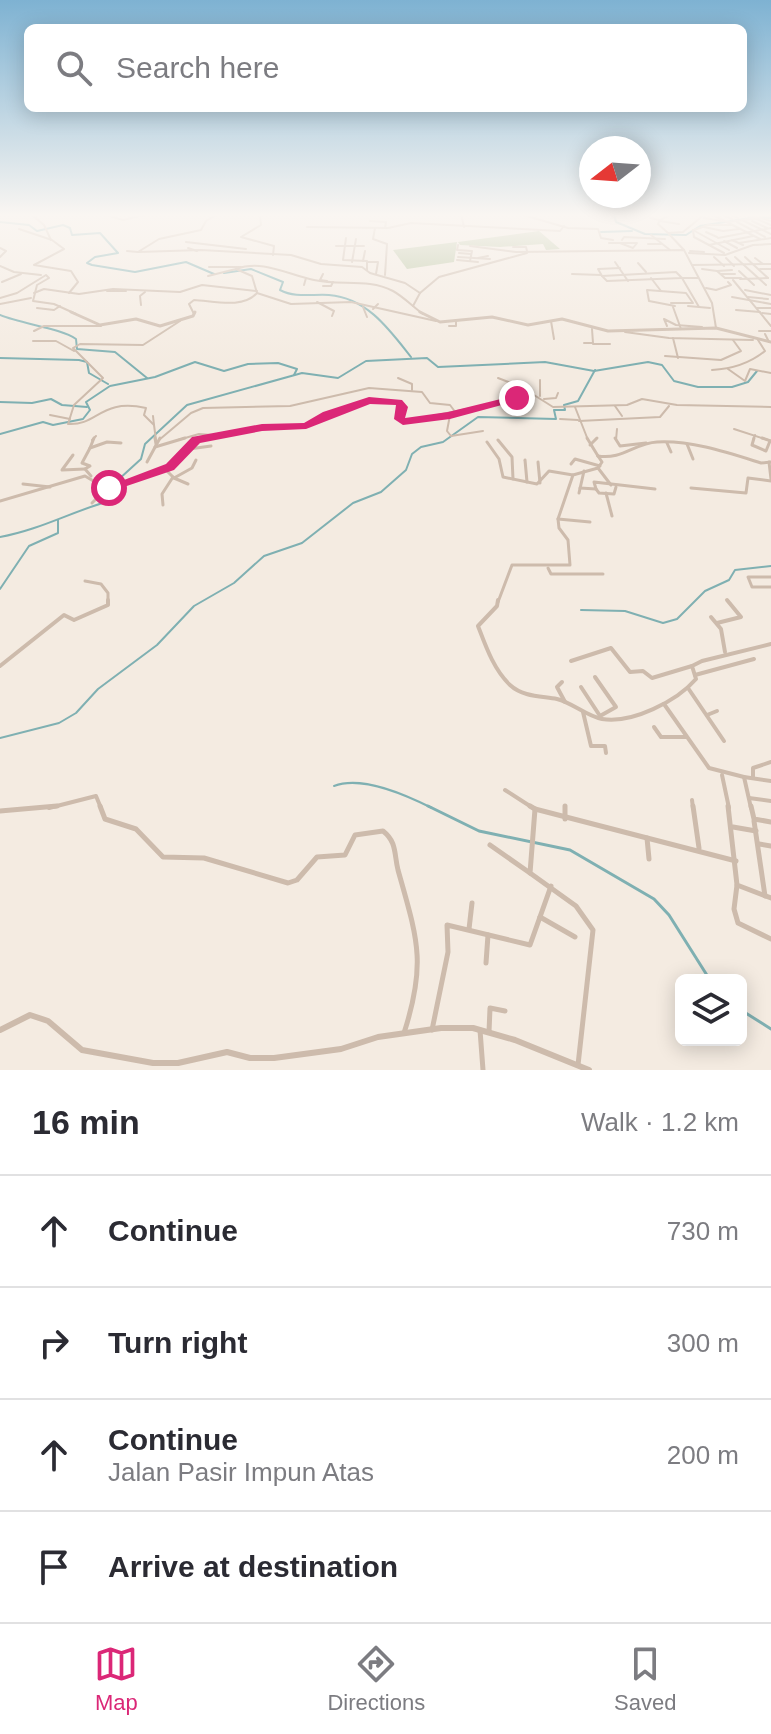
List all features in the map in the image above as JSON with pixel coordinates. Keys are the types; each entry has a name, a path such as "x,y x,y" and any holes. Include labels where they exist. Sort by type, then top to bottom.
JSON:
{"street":[{"path":"36,264 71,271 78,282 68,293"},
{"path":"336,264 385,275 420,293"},
{"path":"365,264 367,270"},
{"path":"376,274 378,264"},
{"path":"385,275 386,264"},
{"path":"413,306 420,293 439,277 477,264"},
{"path":"617,264 628,281"},
{"path":"639,264 661,291"},
{"path":"702,269 771,264"},
{"path":"692,265 710,268 725,278 741,278"},
{"path":"692,265 706,288 715,328"},
{"path":"744,265 766,285"},
{"path":"753,265 768,276"},
{"path":"0,266 50,277 38,284 31,298"},
{"path":"209,267 268,266 306,278 370,284 393,291 428,318 440,322"},
{"path":"208,276 238,268"},
{"path":"238,268 237,273 251,275 257,292"},
{"path":"620,268 598,269 607,281 698,278"},
{"path":"759,331 771,328 745,290 733,280 768,278 761,269"},
{"path":"758,292 739,271 771,269"},
{"path":"717,271 732,270"},
{"path":"572,274 678,272 699,307"},
{"path":"2,282 24,273"},
{"path":"663,273 668,279"},
{"path":"721,274 735,274"},
{"path":"0,301 41,275"},
{"path":"322,276 327,280"},
{"path":"304,285 306,278"},
{"path":"323,286 331,286 333,282"},
{"path":"706,288 722,289 731,285 728,282"},
{"path":"366,288 370,284"},
{"path":"34,293 44,289 68,293 105,289 184,292 202,285 257,292 291,304 351,302 440,322 492,317 528,325 562,319 592,329 674,338 770,342"},
{"path":"105,289 126,291"},
{"path":"141,305 140,296 148,290"},
{"path":"647,290 686,293 693,303 671,303 649,301 647,290"},
{"path":"745,290 771,295"},
{"path":"768,290 771,295"},
{"path":"74,351 73,347 80,344 143,345 195,313 189,306 191,301 240,303 251,300 257,292"},
{"path":"732,297 771,304"},
{"path":"748,297 768,299"},
{"path":"0,301 31,298 60,306 98,324 109,324"},
{"path":"317,302 333,310 332,316"},
{"path":"671,303 675,306 710,308"},
{"path":"373,309 378,304"},
{"path":"37,308 54,310 60,306"},
{"path":"675,306 672,308 680,328"},
{"path":"363,307 367,317"},
{"path":"757,308 771,308"},
{"path":"736,310 771,314"},
{"path":"34,331 44,326 109,324 136,319 160,326 180,321"},
{"path":"667,326 664,319 680,328 715,328"},
{"path":"551,321 554,339"},
{"path":"449,326 456,326 456,322"},
{"path":"623,331 715,328 755,340 764,353 728,369 712,370"},
{"path":"592,329 593,344"},
{"path":"696,329 705,339"},
{"path":"671,330 678,359"},
{"path":"765,334 770,342"},
{"path":"665,356 678,359 730,358 741,351 733,340"},
{"path":"33,341 56,341 74,351 103,378 98,386 74,405 69,421"},
{"path":"584,343 610,344"},
{"path":"728,369 745,381 750,369 771,373"},
{"path":"398,378 412,384 412,390"},
{"path":"498,378 519,386 525,406"},
{"path":"540,380 542,397 551,407 615,406 642,399 670,404 771,407"},
{"path":"154,442 191,413 203,408 290,406 369,388 412,390 425,394 432,404 450,405 456,413"},
{"path":"92,503 109,488 165,469 196,440 262,428 306,426 338,411 376,400 399,402 403,407 399,419 403,422 450,415 523,397 556,398 558,393"},
{"path":"507,400 511,410"},
{"path":"50,415 80,424 108,404 129,402 146,408 145,417 154,425"},
{"path":"560,419 660,417 670,404"},
{"path":"615,406 622,416"},
{"path":"575,407 590,445 598,456 599,467 611,485"},
{"path":"338,411 343,416"},
{"path":"450,415 447,431 451,436 483,431"},
{"path":"147,462 154,442 153,416"},
{"path":"617,429 615,438 620,446 687,444 770,462 771,480 748,478 746,493 691,488"},
{"path":"734,429 755,435 770,441 766,451 752,445 755,435"},
{"path":"154,442 199,434 216,436"},
{"path":"73,455 62,472 90,466 82,460 96,436"},
{"path":"590,445 597,438"},
{"path":"498,440 512,457 513,479"},
{"path":"90,448 107,442 121,443"},
{"path":"487,442 499,459 501,476 540,483"},
{"path":"598,456 627,456 646,443"},
{"path":"667,443 671,452"},
{"path":"687,444 693,459"},
{"path":"186,452 211,446"},
{"path":"571,464 575,459 599,467"},
{"path":"163,505 162,494 174,477 192,468 196,460"},
{"path":"525,460 527,482"},
{"path":"538,462 540,483"},
{"path":"540,483 549,471 573,475 599,467"},
{"path":"85,469 109,488"},
{"path":"165,469 188,484"},
{"path":"584,471 580,490 596,489 614,494"},
{"path":"573,475 558,519 559,528 568,540 570,564 567,567 512,565 501,587 497,606 478,629 486,651 515,689 565,702 601,718 625,717 664,704 695,682 692,666"},
{"path":"0,501 92,477"},
{"path":"581,482 655,489"},
{"path":"594,482 596,489"},
{"path":"23,484 54,487"},
{"path":"616,487 616,500"},
{"path":"606,493 612,516"},
{"path":"558,519 590,522"},
{"path":"548,566 551,574 603,574"},
{"path":"771,577 748,577 752,587 771,587"},
{"path":"0,666 64,615 74,620 108,605 108,593 101,584 85,581"},
{"path":"717,623 741,617 727,600"},
{"path":"711,617 717,623 725,652"},
{"path":"571,661 611,648 630,672 643,671 652,678 725,652 771,644"},
{"path":"695,675 754,659"},
{"path":"595,677 616,707 601,718"},
{"path":"562,682 557,687 565,702"},
{"path":"581,687 601,718"},
{"path":"688,688 724,741"},
{"path":"664,704 709,768 722,774 771,781"},
{"path":"707,715 717,711"},
{"path":"583,712 591,746 605,746 606,753"},
{"path":"654,727 661,737 686,737"},
{"path":"753,778 753,768 771,762"},
{"path":"722,774 733,827 737,885 734,909 738,923 771,939"},
{"path":"744,777 768,897"},
{"path":"505,790 535,809 554,812 565,819 605,832 699,849 736,861"},
{"path":"0,811 40,810 96,796 105,819 136,829 163,857 204,858 288,883 297,880 317,857 345,855 355,835 383,831 394,842 399,875 419,938 419,984 404,1033"},
{"path":"749,798 771,801"},
{"path":"692,800 699,849"},
{"path":"565,806 565,819"},
{"path":"530,873 535,809"},
{"path":"754,819 771,822"},
{"path":"733,827 756,831"},
{"path":"647,838 649,859"},
{"path":"758,844 769,847"},
{"path":"490,845 551,886 584,913 593,930 578,1065"},
{"path":"761,870 771,874"},
{"path":"737,885 768,897"},
{"path":"432,1030 448,952 447,925 530,945 551,886"},
{"path":"469,929 472,903"},
{"path":"540,917 575,937"},
{"path":"486,963 488,935"},
{"path":"489,1032 490,1008 505,1011"},
{"path":"0,1030 30,1015 48,1021 82,1050 163,1064 227,1052 250,1058 274,1058 404,1033 480,1030 589,1070"},
{"path":"480,1030 483,1070"}],"green space":[{"path":"403,264 441,264 407,269"}],"waterway":[{"path":"89,264 135,272 176,264"},
{"path":"191,264 214,274"},
{"path":"224,273 251,269 283,282 280,290 286,292 343,297 355,302 376,317 411,357"},
{"path":"0,315 69,335 76,339 77,349 115,352 147,378"},
{"path":"0,358 79,360 87,362 89,373 108,384"},
{"path":"0,537 109,501 118,480 141,459 145,444 187,405 302,373 338,378 366,361 427,358 438,367 545,362 594,371"},
{"path":"0,434 43,422 53,425 83,419 90,410 86,402 110,386 155,377 195,362 224,371 248,364 278,363 297,369 294,375"},
{"path":"594,371 648,362 662,365 674,381 698,387 732,387 748,382 757,371"},
{"path":"0,738 59,723 76,713 98,689 157,645 194,606 234,583 264,556 302,543 353,503 381,492 406,470 412,454 421,447 443,442 478,417 556,419 554,410 565,410 564,405 578,401 594,371"},
{"path":"0,402 32,403 51,399 62,405 87,407"},
{"path":"0,589 29,546 58,533 58,520"},
{"path":"581,610 625,611 663,623 677,619 705,591 729,580 735,570 771,566"},
{"path":"334,786 345,783 370,785 397,792 432,808"},
{"path":"428,806 479,831 570,850 654,899 669,915 706,974"},
{"path":"747,1014 771,1029"}],"route":[{"path":"109,488 170,467 196,440 262,428 306,426 326,414 369,400 399,402 403,407 399,419 403,422 450,415 480,404 517,398"}]}
